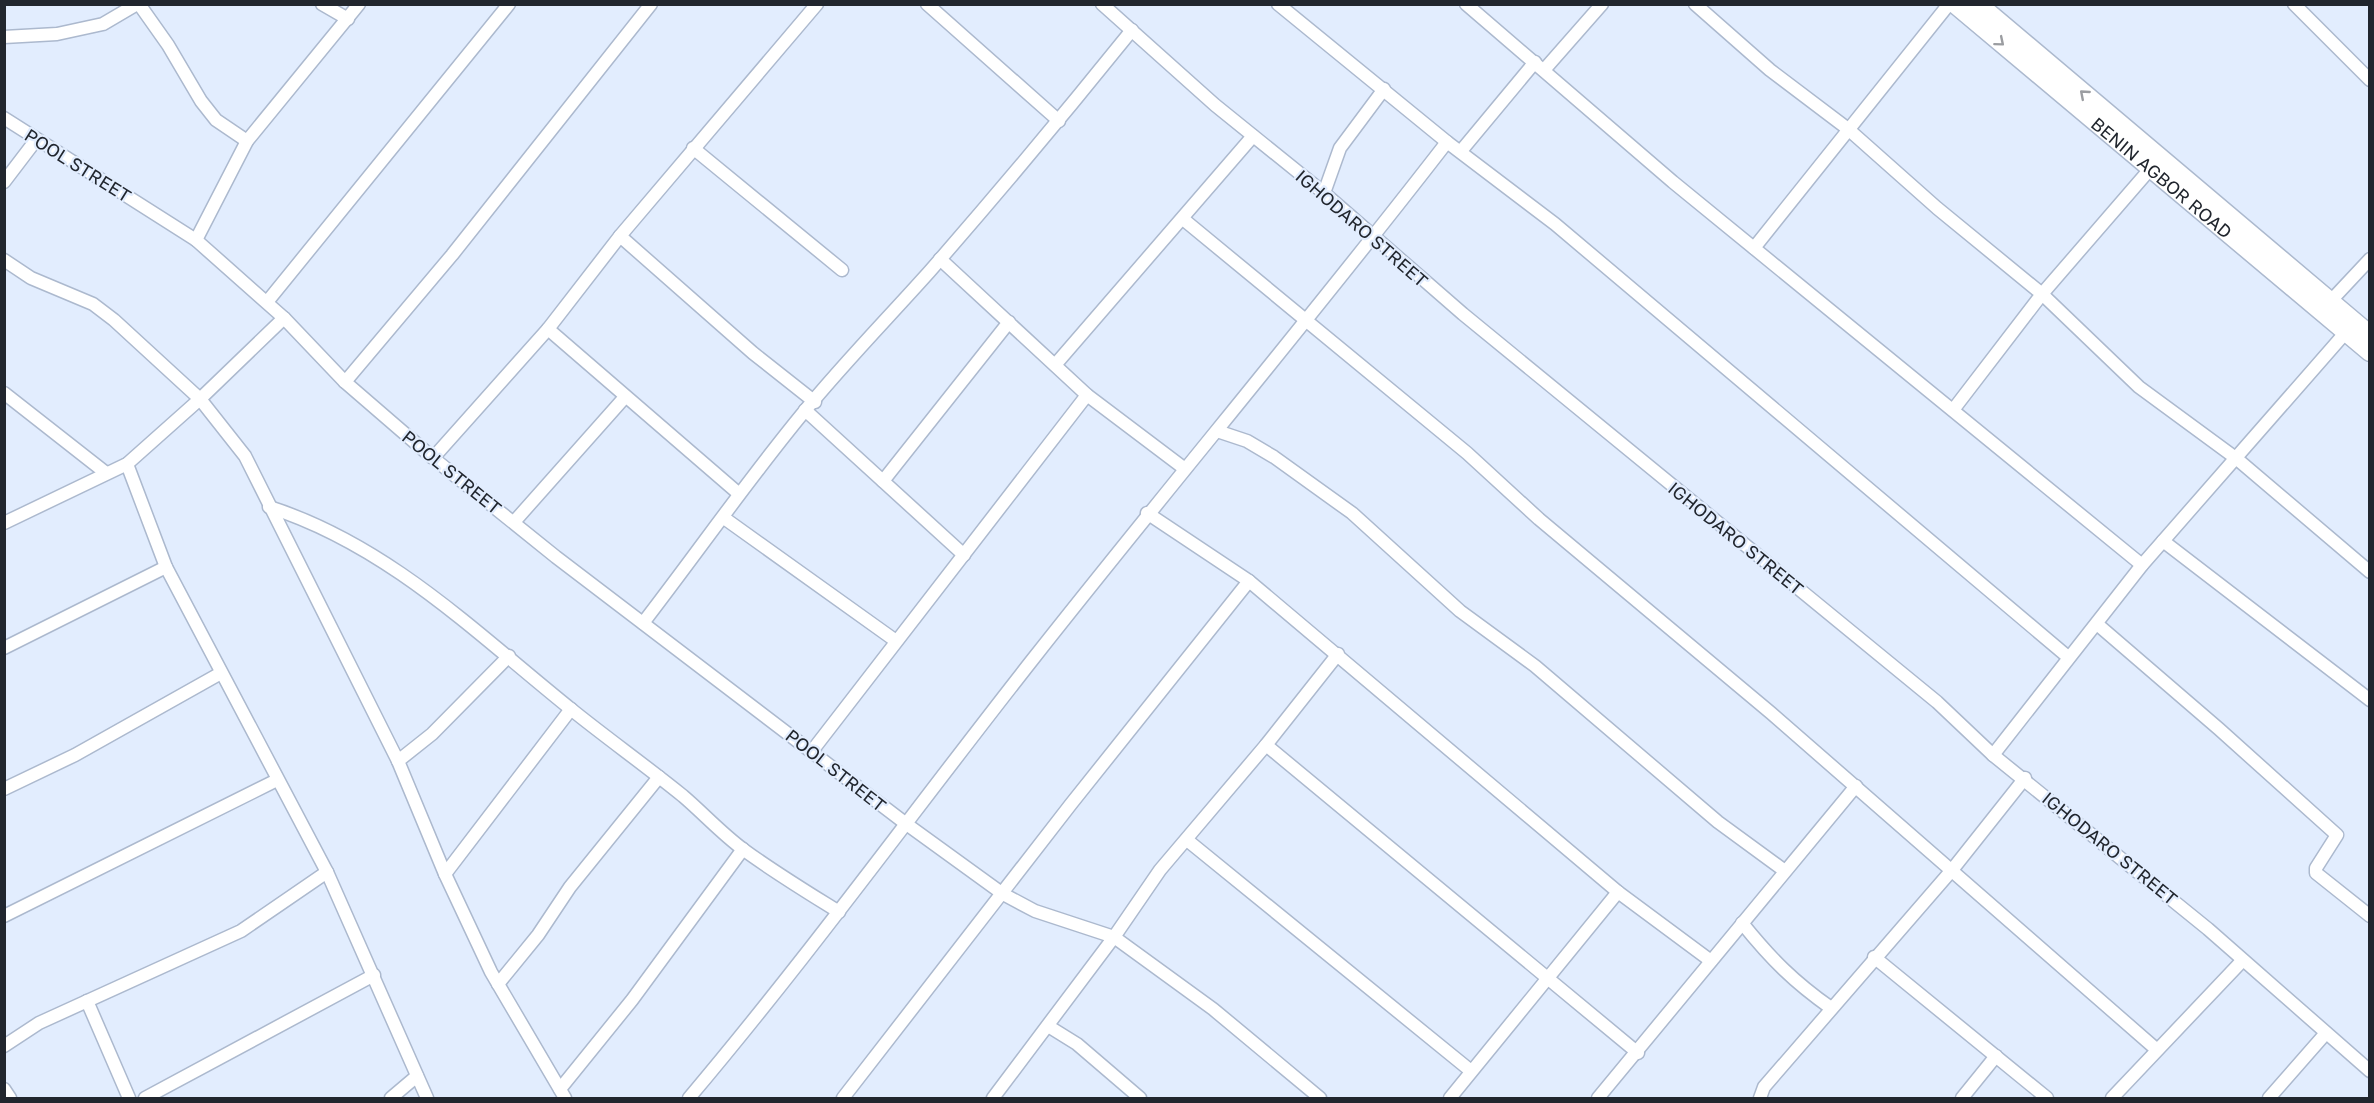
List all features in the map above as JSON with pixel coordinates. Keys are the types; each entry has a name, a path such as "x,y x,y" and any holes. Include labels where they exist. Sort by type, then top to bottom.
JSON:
{"highway":[{"name":"BENIN AGBOR ROAD","path":"1955,4 2151,168 2326,306 2370,335"},
{"name":"BENIN AGBOR ROAD","path":"1978,4 2326,306 2346,332 2370,352"}],"street":[{"path":"4,37 57,34 103,24 138,4 168,45 201,101 216,120 247,141"},
{"path":"322,4 348,19"},
{"path":"196,240 247,141 359,4"},
{"path":"267,302 509,4"},
{"path":"345,382 452,255 651,4"},
{"path":"433,458 548,329 620,236 817,4"},
{"path":"927,4 1059,121"},
{"name":"IGHODARO STREET","path":"1102,4 1472,322 1937,702 1993,755 2025,778 2208,929 2326,1033 2367,1064"},
{"path":"1466,4 1672,182 2142,565"},
{"path":"1461,151 1540,66 1602,4"},
{"path":"1695,4 1770,70 1848,129 1936,208 2042,294 2139,387 2237,459 2370,572"},
{"path":"1754,248 1949,4"},
{"path":"2294,4 2370,80"},
{"path":"1281,5 1447,141 1555,224 2068,657"},
{"path":"643,623 724,518 738,493 810,406 1059,121 1132,30"},
{"path":"1324,193 1340,148 1384,89"},
{"name":"POOL STREET","path":"4,118 196,240 284,318 345,382 433,458 643,623 905,823 1003,894 1035,911 1114,937 1213,1009 1320,1098"},
{"path":"1055,365 1253,136"},
{"path":"4,182 36,140"},
{"path":"689,1098 839,912 905,823 1148,513 1306,322 1447,141"},
{"path":"693,148 842,270"},
{"path":"1953,410 2042,294 2151,168"},
{"path":"1183,219 1467,453 1547,526 1772,712 2156,1049"},
{"path":"620,236 810,406 883,482 963,555"},
{"path":"940,259 1087,395 1185,469"},
{"path":"2326,306 2370,259"},
{"path":"4,260 31,278 93,304 114,320 200,399 245,456 268,507 398,761 445,874 498,984 562,1094 743,849"},
{"path":"4,523 127,464 200,399 284,318"},
{"path":"883,482 1009,322"},
{"path":"548,329 738,493"},
{"path":"1993,755 2142,565 2346,332"},
{"path":"4,393 106,473"},
{"path":"812,751 1087,395"},
{"path":"514,522 625,397"},
{"path":"1217,431 1247,441 1274,457 1352,513 1460,611 1535,666 1718,822 1785,871"},
{"path":"127,464 166,567 327,872 427,1098"},
{"path":"268,507 301,517 368,552 477,629 571,709 659,777 743,849 839,912"},
{"path":"1148,513 1249,581 1618,892 1712,961"},
{"path":"724,518 896,641"},
{"path":"2163,541 2370,700"},
{"path":"4,648 166,567"},
{"path":"843,1098 1249,581"},
{"path":"2097,624 2220,729 2337,834 2316,868 2316,873 2370,916"},
{"path":"993,1098 1114,937 1160,870 1266,745 1338,654"},
{"path":"398,761 432,734 509,656"},
{"path":"4,789 75,755 221,673"},
{"path":"445,874 571,709"},
{"path":"1266,745 1638,1053"},
{"path":"498,984 538,935 570,887 659,777"},
{"path":"1760,1098 1764,1087 1874,957 1952,870 2025,778"},
{"path":"4,916 277,780"},
{"path":"1598,1098 1638,1053 1856,786"},
{"path":"1187,840 1471,1071"},
{"path":"4,1046 39,1023 241,931 327,872"},
{"path":"1450,1098 1618,892"},
{"path":"1742,923 1772,961 1797,984 1831,1008"},
{"path":"1874,957 2047,1098"},
{"path":"2112,1098 2156,1049 2242,961"},
{"path":"145,1098 374,975"},
{"path":"87,1001 129,1098"},
{"path":"1048,1026 1077,1044 1140,1098"},
{"path":"2269,1098 2326,1033"},
{"path":"1962,1098 1996,1056"},
{"path":"390,1098 417,1076"},
{"path":"4,1089 10,1098"}]}
